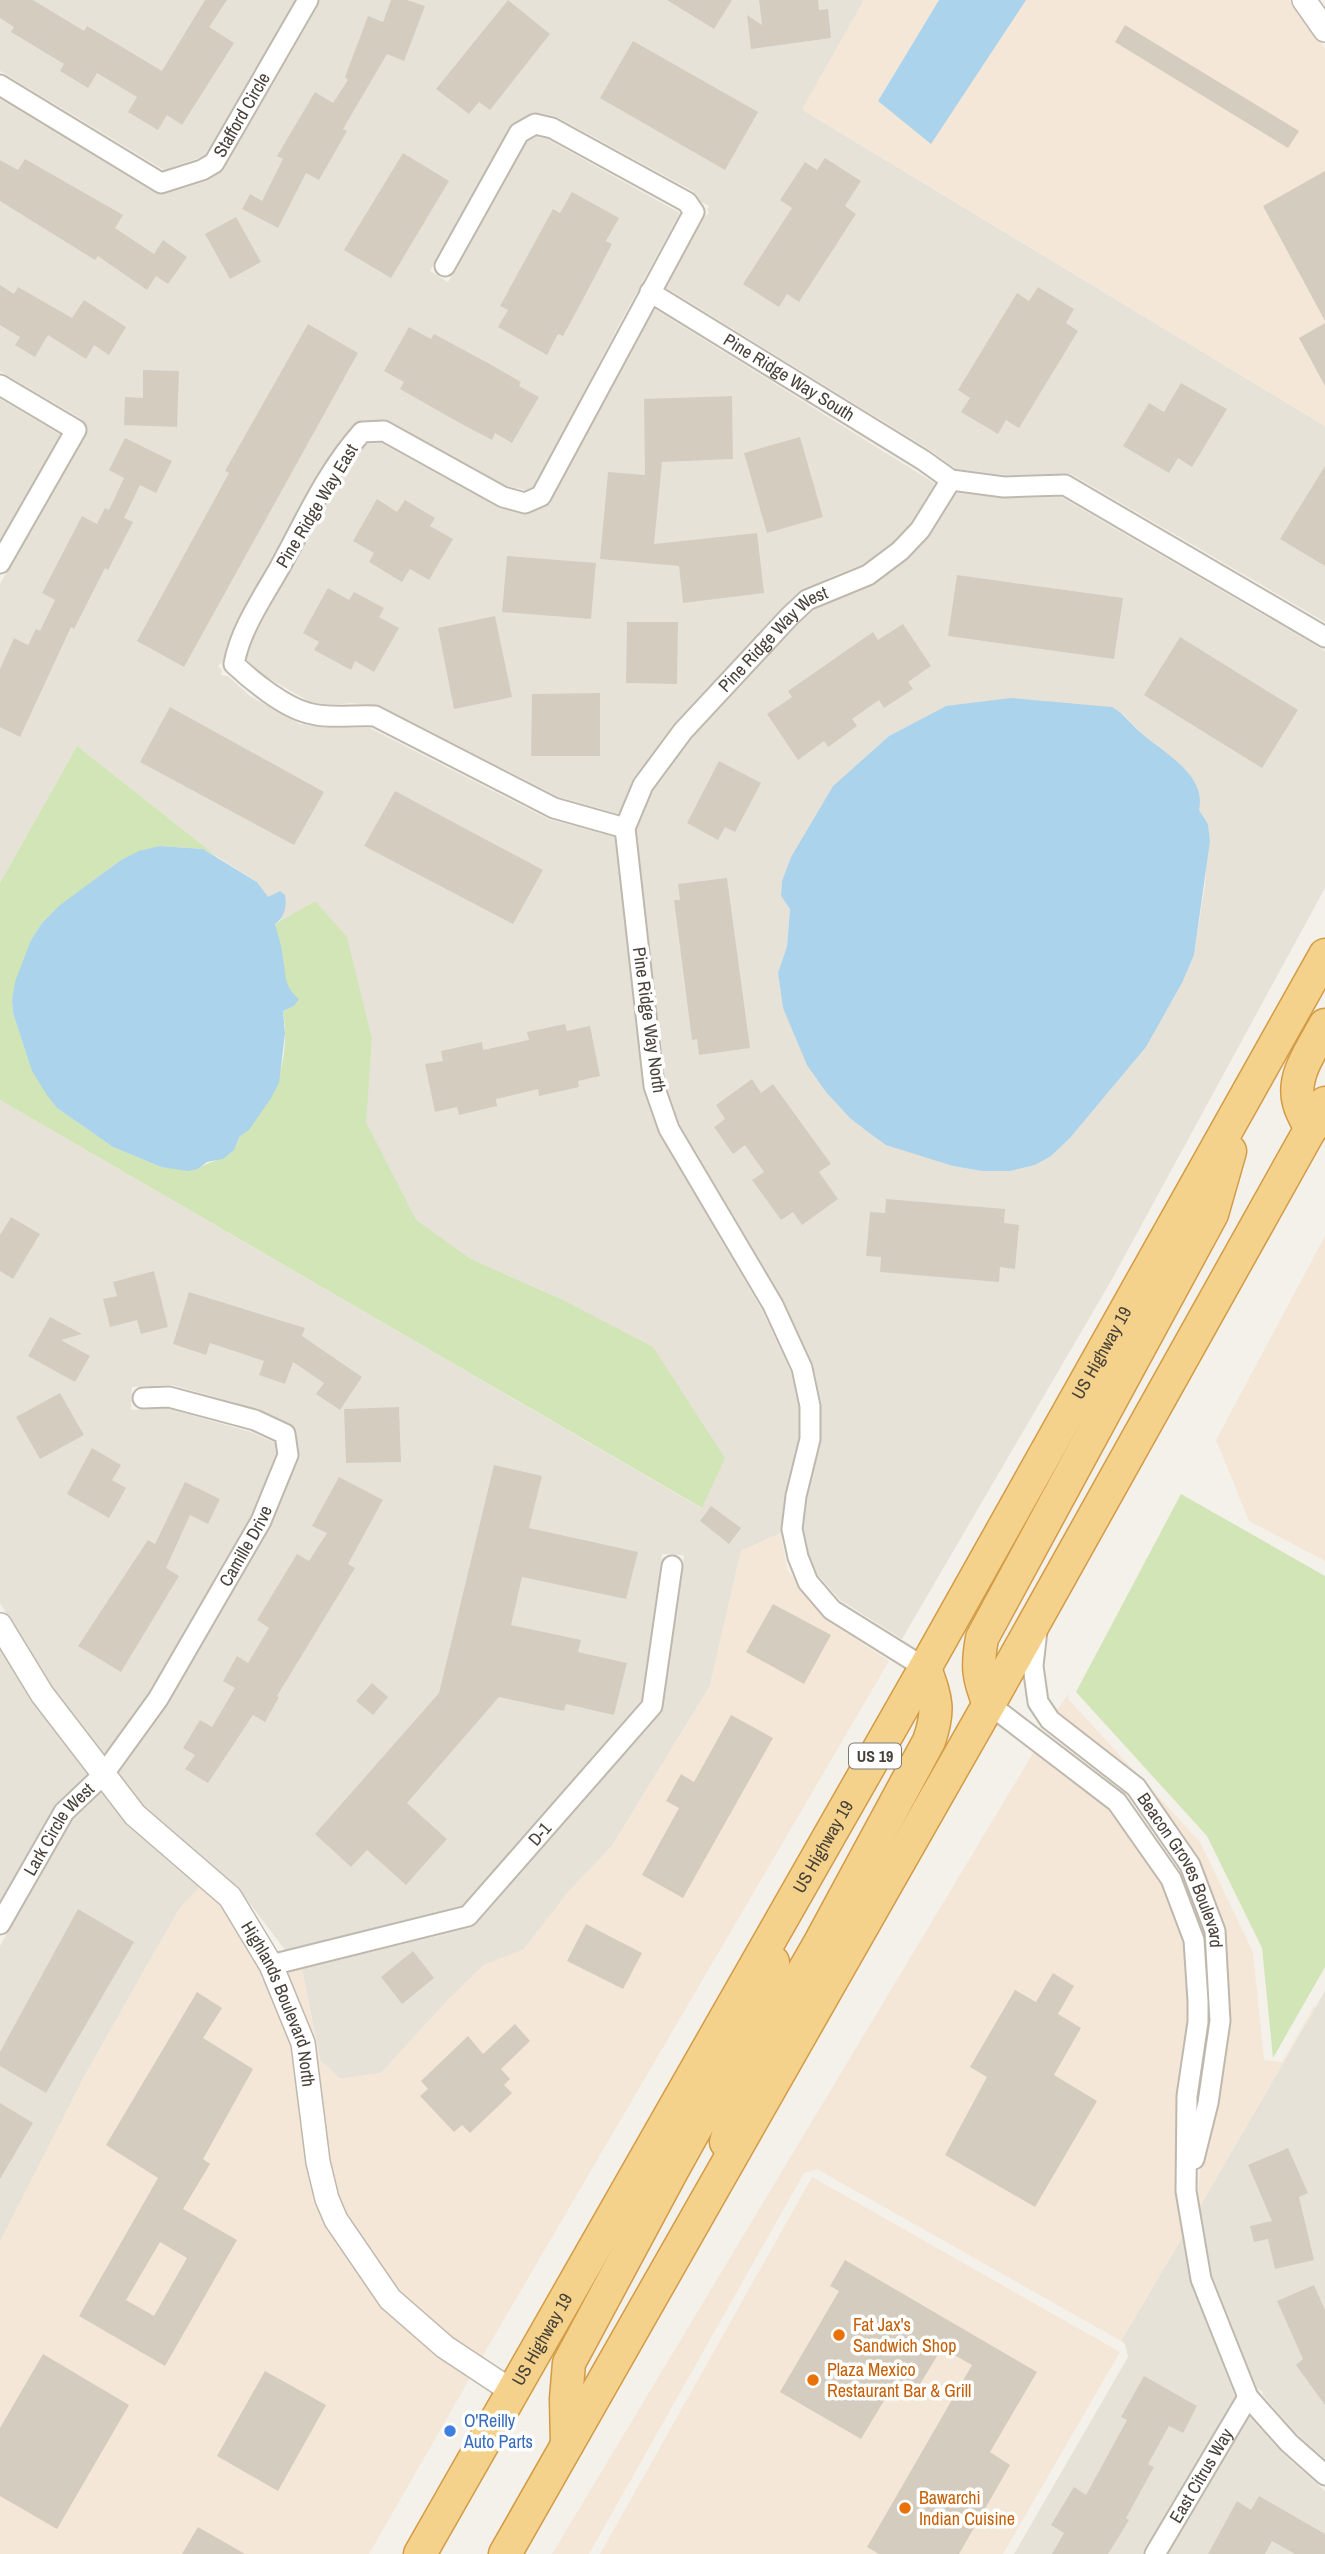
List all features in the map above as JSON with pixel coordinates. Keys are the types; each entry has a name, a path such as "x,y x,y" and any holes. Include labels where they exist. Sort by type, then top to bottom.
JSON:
{"highway":[{"name":"US Highway 19","path":"421,2554 792,1904 1325,955"},
{"path":"505,2554 989,1704 1318,1116 1299,1104 1297,1086 1303,1067 1325,1025"},
{"path":"989,1704 981,1686 977,1664 982,1638 1212,1214 1243,1102"},
{"path":"713,2187 745,2073 818,1946 929,1741 936,1720 936,1697 925,1668"},
{"path":"567,2445 566,2399 569,2363 753,2025 792,1904"}],"street":[{"name":"Stafford Circle","path":"0,85 161,183 202,170 214,163 308,0"},
{"path":"1304,0 1325,30"},
{"path":"445,266 519,133 535,124 552,128 687,202 694,212 650,292"},
{"name":"Pine Ridge Way South","path":"650,292 923,460 951,480 1004,486 1065,485 1325,637"},
{"name":"Pine Ridge Way East","path":"625,828 554,808 375,716 330,717 306,713 256,685 234,664 237,649 247,627 319,495 348,447 362,432 384,432 503,497 526,503 541,496 650,292"},
{"path":"0,385 76,430 0,563"},
{"name":"Pine Ridge Way West","path":"625,828 643,785 683,731 780,626 807,600 869,575 900,551 920,530 951,480"},
{"name":"Pine Ridge Way North","path":"625,828 654,1086 669,1129 773,1305 802,1368 810,1406 810,1439 796,1496 792,1529 798,1557 808,1582 832,1610 925,1668"},
{"name":"Camille Drive","path":"103,1775 158,1699 261,1521 288,1455 285,1434 255,1420 169,1397 143,1398"},
{"name":"D-1","path":"271,1965 468,1916 652,1706 671,1566"},
{"name":"Beacon Groves Boulevard","path":"1048,1599 1036,1633 1033,1666 1038,1702 1050,1720 1136,1787 1190,1865 1215,1931 1220,2021 1208,2103 1186,2191"},
{"name":"Highlands Boulevard North","path":"0,1626 42,1694 103,1775 135,1815 230,1897 271,1965 303,2043 318,2162 327,2199 336,2220 390,2299 445,2347 513,2392"},
{"name":"Beacon Groves Boulevard","path":"989,1704 1117,1802 1171,1879 1194,1940 1198,2022 1187,2096 1186,2191 1201,2279 1248,2397 1289,2443 1325,2475"},
{"name":"Lark Circle West","path":"0,1924 64,1812 103,1775"},
{"name":"East Citrus Way","path":"1155,2554 1248,2397"}],"shaded area":[{"path":"0,0 297,0 207,155 164,170 0,71"},
{"path":"319,0 864,0 803,110 1325,426 1325,622 1071,474 1006,475 956,469 930,450 665,287 702,219 709,213 709,206 701,202 693,191 555,116 531,114 510,128 430,271 448,282 526,142 536,137 547,139 680,213 546,465 534,487 526,490 507,486 390,421 363,420 354,425 323,466 243,612 227,644 224,660 218,666 222,670 221,675 228,676 250,696 300,724 327,728 370,728 548,819 615,837 644,1091 660,1136 763,1312 791,1373 799,1408 799,1439 785,1495 781,1533 741,1551 710,1686 612,1846 570,1890 523,1950 484,1965 381,2073 340,2079 320,2060 302,1969 470,1928 476,1924 660,1713 684,1555 662,1554 642,1701 463,1905 285,1950 238,1888 143,1806 117,1773 167,1704 270,1526 298,1458 296,1431 290,1424 259,1409 172,1385 132,1387 131,1410 166,1408 251,1432 275,1443 276,1454 251,1516 149,1693 103,1756 51,1687 0,1603 0,1100 701,1508 561,1299 471,1259 416,1221 365,1122 372,1039 315,901 279,922 284,913 268,898 257,882 218,857 77,746 0,883 0,584 85,435 82,419 0,371 0,99 155,193 164,194 204,182 224,168 317,8"},
{"path":"864,0 939,0 878,101 931,143 1026,0 1290,0 1325,49 1325,426 802,109"},
{"path":"653,308 936,484 912,523 893,542 864,564 800,592 782,609 675,723 634,778 619,814 559,797 380,706 310,702 263,675 246,659 262,621 342,476 366,444 381,443 499,508 522,514 544,507 565,475"},
{"path":"0,399 61,435 0,541"},
{"path":"956,493 1003,498 1061,497 1325,651 1325,888 1111,1281 902,1639 840,1600 818,1575 808,1552 803,1527 821,1437 821,1402 813,1364 782,1298 679,1123 665,1082 636,829 652,790 691,738 812,610 871,586 906,560 929,536","holes":["946,706 1123,714 1194,781 1199,810 1208,824 1210,841 1194,955 1182,983 1146,1047 1070,1138 1051,1156 1035,1165 1010,1171 982,1171 953,1166 927,1156 794,1032 783,1008 778,973 787,946 790,908 781,896 782,881 791,857 833,786 889,736"]},
{"path":"1325,1236 1325,1561 1249,1521 1216,1440"},
{"path":"781,1533 787,1570 798,1588 826,1620 889,1661 482,2357 452,2337 399,2290 346,2213 337,2194 329,2159 315,2040 287,1973 302,1969 320,2060 340,2079 381,2073 484,1965 523,1950 570,1890 612,1846 710,1686 741,1551"},
{"path":"0,1648 33,1702 88,1775 55,1807 0,1903"},
{"path":"1068,1694 1069,1700 1200,1842 1253,1952 1264,2060 1282,2062 1314,2006 1315,2008 1200,2206 1198,2189 1220,1997 1190,1865 1136,1787 1050,1720"},
{"path":"1038,1745 1119,1804 1194,1940 1186,2102 1175,2190 1183,2236 1121,2341 817,2169 804,2173 589,2554 552,2554"},
{"path":"101,1792 127,1825 200,1887 180,1908 84,2077 0,2242 0,1946 72,1819"},
{"path":"200,1887 222,1906 260,1970 261,1979 264,1979 293,2047 308,2166 316,2203 326,2226 383,2308 437,2356 470,2378 369,2554 0,2554 0,2242 84,2077 180,1908"},
{"path":"1325,1991 1325,2459 1297,2434 1257,2388 1212,2275 1200,2206"},
{"path":"812,2177 1120,2352 1003,2554 600,2554"},
{"path":"1183,2236 1191,2284 1235,2397 1143,2554 1014,2554 1128,2357 1125,2344 1121,2341"},
{"path":"1249,2416 1281,2452 1325,2491 1325,2554 1167,2554"}],"green space":[{"path":"77,746 218,857 203,849 160,846 121,860 61,905 42,923 31,940 12,1001 13,1013 32,1070 57,1108 113,1147 161,1167 198,1169 231,1152 272,1093 283,1062 283,1011 294,1006 285,983 283,958 275,924 315,901 347,937 372,1039 366,1122 416,1220 471,1259 561,1299 653,1347 725,1458 702,1508 0,1100 0,883"},
{"path":"1181,1494 1325,1576 1325,1967 1273,2058 1262,1948 1207,1836 1076,1692"}],"water":[{"path":"939,0 1026,0 931,144 878,101"},
{"path":"1011,698 1112,707 1190,775 1200,797 1199,810 1208,824 1210,841 1194,955 1182,983 1146,1047 1070,1138 1051,1156 1035,1165 1010,1171 982,1171 953,1166 886,1145 850,1118 826,1092 807,1065 783,1008 778,973 787,946 790,909 781,896 782,881 791,857 833,786 889,736 946,706"},
{"path":"160,846 203,849 257,882 268,897 280,891 285,895 284,911 275,924 286,981 299,999 294,1006 283,1011 285,1034 279,1083 271,1098 249,1130 240,1136 234,1150 223,1159 207,1162 198,1169 188,1171 161,1167 113,1147 57,1108 32,1071 13,1013 15,982 31,940 42,923 60,905 121,860 139,851"}],"building":[{"path":"0,0 33,0 84,31 87,26 162,71 205,0 227,0 209,27 234,43 182,125 167,115 158,130 128,112 137,97 97,73 88,88 60,71 64,64 11,32 14,27 0,18"},
{"path":"391,0 407,0 425,6 404,61 387,54 343,129 347,131 319,180 306,173 278,228 242,209 250,194 262,201 283,159 277,156 315,92 333,103 348,80 345,77 368,16 383,22"},
{"path":"508,0 550,34 490,110 479,102 469,114 436,89"},
{"path":"667,0 732,0 714,29"},
{"path":"759,0 818,0 819,10 828,9 831,38 751,49 747,15 762,25"},
{"path":"1125,25 1299,131 1288,148 1115,42"},
{"path":"633,41 758,112 725,170 600,98"},
{"path":"403,153 449,181 391,278 344,250"},
{"path":"825,158 861,181 845,206 856,214 799,302 787,294 779,307 743,284 792,208 780,200 805,162 817,170"},
{"path":"25,159 123,215 115,228 154,254 163,240 187,257 168,284 156,276 147,290 98,256 95,260 0,201 0,160 18,170"},
{"path":"1325,171 1325,321 1263,206"},
{"path":"572,192 619,218 606,241 612,244 563,336 558,334 547,355 498,327 508,310 500,306 553,209 560,213"},
{"path":"236,217 261,262 230,279 205,234"},
{"path":"0,285 14,294 18,287 72,318 84,300 126,327 109,355 94,345 86,359 48,335 35,357 15,345 20,337 0,325"},
{"path":"1038,287 1074,309 1066,323 1078,331 1019,428 1006,420 998,434 961,412 970,398 958,390 1017,293 1029,301"},
{"path":"1325,323 1325,386 1299,338"},
{"path":"308,324 358,353 184,667 137,641 229,473 225,471"},
{"path":"409,327 431,339 434,334 488,363 521,382 519,386 539,397 512,443 495,433 492,440 458,422 400,389 404,382 384,371"},
{"path":"143,370 179,371 177,427 124,425 125,397 143,398"},
{"path":"1181,383 1227,409 1192,467 1178,458 1169,473 1123,446 1149,403 1164,412"},
{"path":"732,396 733,459 662,462 654,544 757,533 764,593 683,603 679,566 600,559 608,472 645,475 644,399"},
{"path":"800,437 823,517 767,533 744,453"},
{"path":"125,438 172,461 156,493 140,485 124,518 133,522 108,570 105,568 74,629 71,627 20,737 0,727 0,669 14,638 28,645 36,629 40,631 55,600 42,593 82,516 97,524 105,508 109,510 124,478 109,470"},
{"path":"1325,466 1325,566 1280,539"},
{"path":"377,499 397,512 405,500 435,518 430,526 453,539 429,580 410,569 402,582 369,562 374,553 353,541"},
{"path":"507,556 596,563 591,619 502,612"},
{"path":"957,575 1123,598 1114,659 948,636"},
{"path":"328,588 349,600 354,592 384,608 379,617 399,628 374,672 355,661 351,670 314,650 319,642 303,633"},
{"path":"495,616 512,697 454,709 438,628"},
{"path":"627,622 678,622 677,684 626,683"},
{"path":"903,624 931,666 908,682 913,689 884,708 879,700 852,719 857,726 828,747 824,741 798,760 767,714 792,697 788,691 873,632 878,640"},
{"path":"1180,637 1298,710 1262,768 1144,695"},
{"path":"600,693 600,756 531,756 532,694"},
{"path":"170,707 324,792 294,845 140,762"},
{"path":"719,761 761,783 735,832 725,827 718,840 687,823"},
{"path":"395,791 543,870 513,924 364,846"},
{"path":"727,878 750,1048 699,1055 697,1039 692,1040 674,900 680,900 678,884"},
{"path":"565,1024 567,1031 590,1026 600,1076 578,1081 579,1087 539,1096 538,1089 496,1099 497,1106 459,1115 457,1107 435,1112 425,1064 443,1061 441,1051 482,1042 483,1050 529,1040 527,1032"},
{"path":"752,1079 761,1093 773,1084 831,1164 819,1172 838,1199 802,1225 793,1212 781,1220 752,1180 764,1172 745,1145 733,1154 714,1127 725,1119 716,1105"},
{"path":"886,1199 1005,1209 1004,1223 1019,1225 1015,1269 1000,1267 999,1282 880,1272 881,1257 866,1256 870,1212 885,1213"},
{"path":"11,1217 40,1234 13,1279 0,1271 0,1235"},
{"path":"154,1271 168,1327 141,1334 137,1320 110,1327 103,1299 117,1296 113,1282"},
{"path":"189,1292 305,1328 302,1336 362,1377 340,1410 316,1394 324,1383 293,1362 285,1384 259,1375 264,1361 210,1343 206,1355 173,1344"},
{"path":"50,1317 82,1334 61,1340 90,1356 75,1382 28,1356"},
{"path":"60,1393 84,1435 40,1459 16,1417"},
{"path":"399,1407 401,1462 346,1463 344,1409"},
{"path":"92,1448 121,1465 112,1480 126,1488 109,1518 67,1494"},
{"path":"494,1465 542,1476 529,1528 638,1552 626,1599 522,1577 511,1625 581,1640 578,1652 627,1663 614,1715 566,1704 564,1711 499,1697 407,1803 447,1839 406,1885 367,1850 351,1867 315,1834 439,1693"},
{"path":"339,1477 383,1500 348,1564 355,1568 277,1696 279,1697 265,1722 253,1715 208,1783 185,1769 195,1755 183,1748 200,1720 212,1727 235,1688 223,1681 237,1656 248,1663 269,1628 257,1620 297,1554 309,1561 327,1533 312,1526"},
{"path":"185,1482 220,1499 208,1524 190,1515 166,1568 179,1576 121,1672 78,1646 148,1540 155,1544"},
{"path":"711,1506 741,1528 729,1544 700,1521"},
{"path":"773,1604 831,1635 804,1684 746,1652"},
{"path":"372,1683 388,1697 373,1715 356,1701"},
{"path":"731,1715 773,1738 683,1898 642,1875 679,1808 666,1801 681,1774 694,1782"},
{"path":"78,1909 134,1942 46,2093 0,2066 0,2052"},
{"path":"586,1924 642,1953 623,1989 567,1961"},
{"path":"413,1951 434,1978 402,2004 381,1977"},
{"path":"1053,1973 1074,1986 1058,2014 1081,2028 1054,2075 1097,2101 1035,2207 945,2155 987,2077 970,2067 1015,1990 1036,2002"},
{"path":"197,1992 222,2008 203,2038 253,2069 203,2159 210,2164 183,2209 237,2240 165,2366 79,2316 158,2178 106,2145","holes":["160,2242 187,2258 154,2316 126,2300"]},
{"path":"515,2024 530,2041 501,2069 510,2079 504,2085 512,2093 470,2133 462,2125 454,2132 420,2096 428,2089 421,2081 468,2036 483,2054"},
{"path":"0,2103 33,2123 0,2179"},
{"path":"1288,2148 1308,2193 1299,2197 1314,2260 1275,2269 1268,2239 1254,2242 1250,2226 1272,2221 1248,2165"},
{"path":"845,2260 1037,2372 990,2452 1010,2465 959,2554 879,2554 867,2547 972,2365 942,2348 917,2389 897,2379 861,2439 780,2392 839,2291 830,2286"},
{"path":"1314,2285 1325,2310 1325,2405 1296,2365 1303,2359 1277,2301"},
{"path":"43,2354 129,2405 57,2529 0,2496 0,2428"},
{"path":"265,2371 326,2405 278,2491 217,2456"},
{"path":"1144,2376 1197,2406 1183,2433 1169,2426 1148,2464 1154,2467 1126,2518 1129,2520 1108,2554 1052,2554 1064,2533 1051,2525 1074,2487 1086,2495 1127,2420 1121,2417"},
{"path":"1259,2496 1325,2534 1325,2554 1295,2554 1272,2541 1265,2554 1208,2554 1237,2501 1251,2510"},
{"path":"198,2527 245,2554 182,2554"}],"place":[{"name":"Fat Jax's Sandwich Shop","path":"839,2335"},
{"name":"Plaza Mexico Restaurant Bar & Grill","path":"813,2380"},
{"name":"O'Reilly Auto Parts","path":"450,2431"},
{"name":"Bawarchi Indian Cuisine","path":"905,2508"}]}
